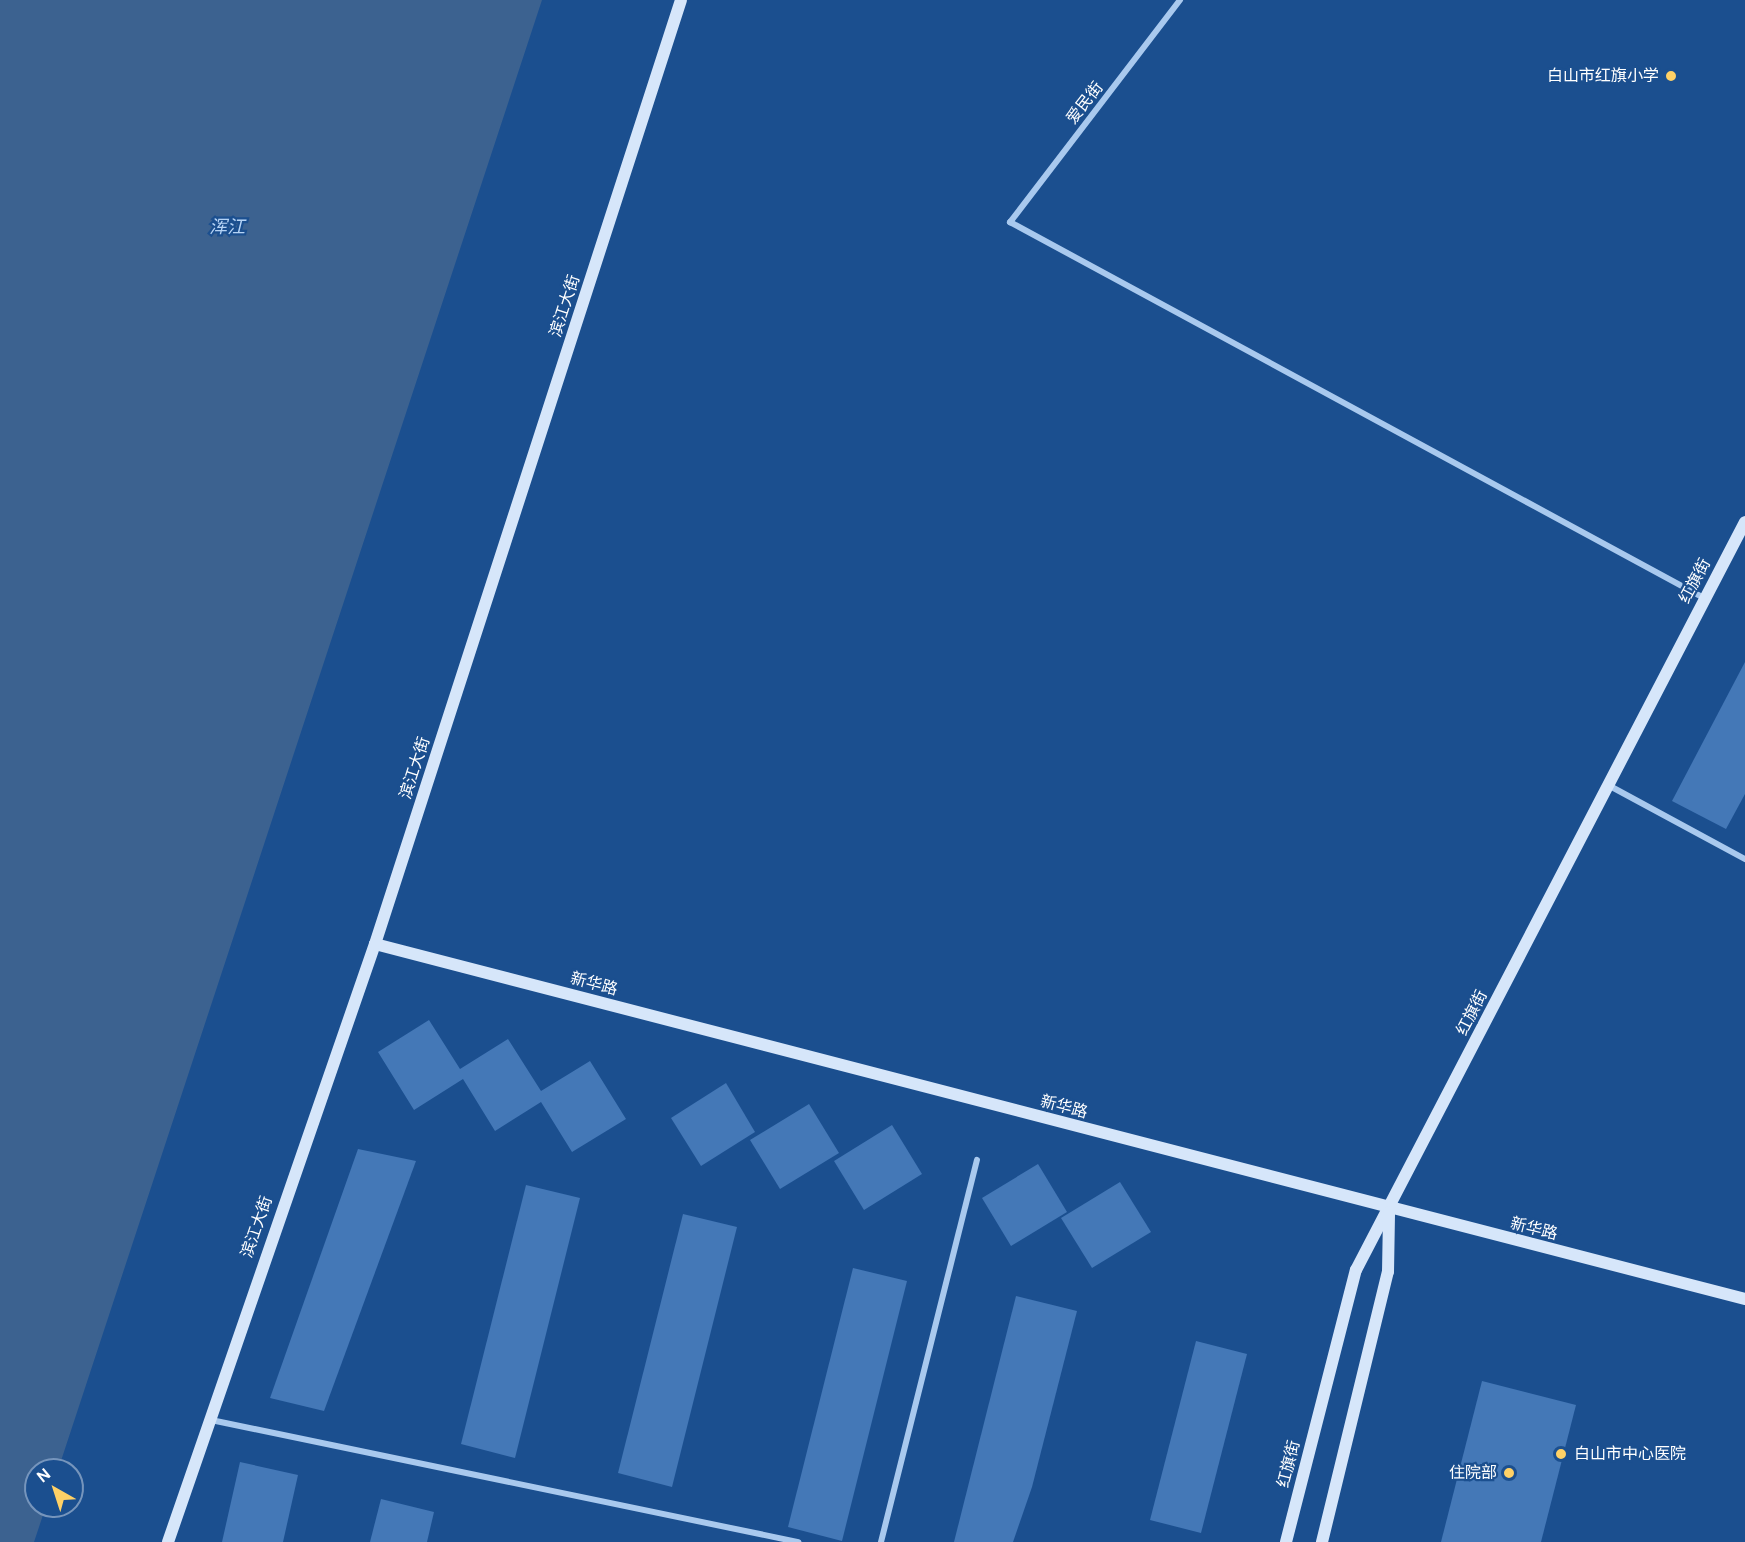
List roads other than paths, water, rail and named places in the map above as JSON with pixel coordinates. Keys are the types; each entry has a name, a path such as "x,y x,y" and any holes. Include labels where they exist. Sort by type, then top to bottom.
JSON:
{"main road":[{"name":"滨江大街","path":"168,1542 207,1419 375,944 681,0"},
{"name":"红旗街","path":"1286,1542 1356,1270 1704,598 1742,535 1745,522"},
{"name":"新华路","path":"375,944 1389,1210 1745,1299"},
{"path":"1322,1542 1388,1272 1389,1210"}],"street":[{"name":"爱民街","path":"1180,0 1010,222 1704,598"},
{"path":"1607,785 1745,859"},
{"path":"881,1542 977,1160"},
{"path":"207,1419 798,1542"}],"water":[{"name":"浑江","path":"0,0 542,0 62,1458 24,1458 24,1518 42,1518 34,1542 0,1542"}],"place":[{"name":"白山市红旗小学","path":"1671,76"},
{"name":"白山市中心医院","path":"1561,1454"},
{"name":"住院部","path":"1509,1473"}]}
